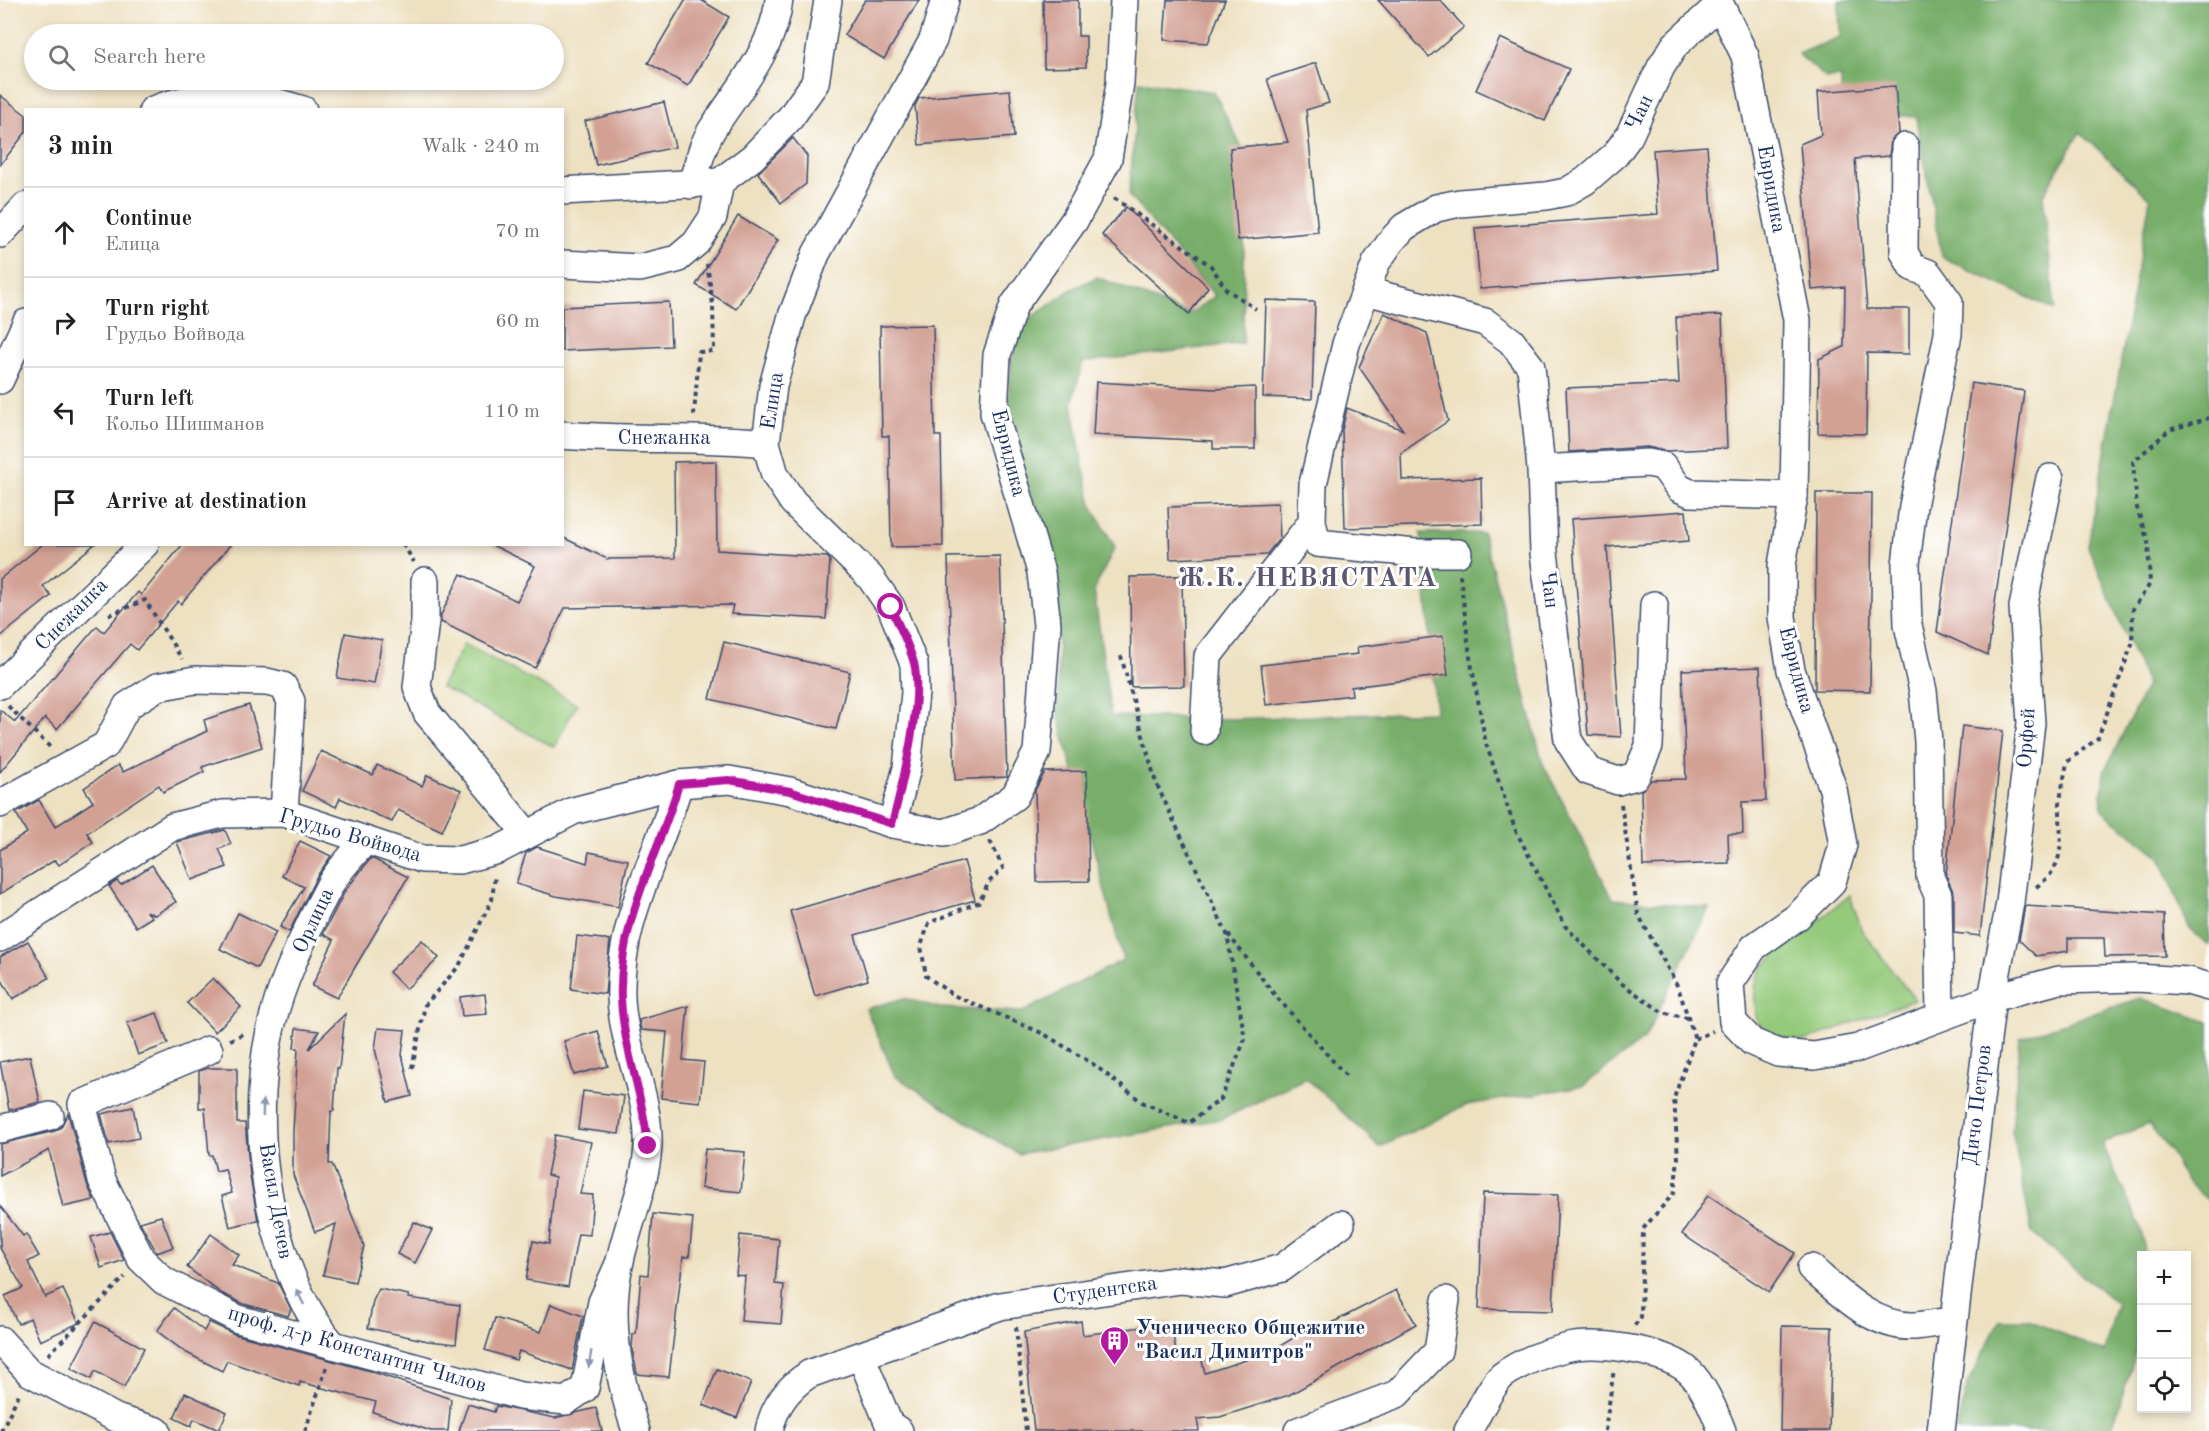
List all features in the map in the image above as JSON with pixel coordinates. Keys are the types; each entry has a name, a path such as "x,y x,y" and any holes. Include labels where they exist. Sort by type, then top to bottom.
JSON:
{"street":[{"path":"691,185 711,130 742,89 768,41 779,0"},
{"path":"564,191 720,182 760,149 790,118 815,83 828,0"},
{"name":"Елица","path":"892,824 907,768 915,693 914,664 886,600 870,577 793,502 775,475 766,443 772,386 792,316 816,254 933,40 945,0"},
{"name":"Евридика","path":"892,824 944,833 980,821 1015,796 1037,752 1047,625 1041,572 994,413 997,355 1014,305 1074,221 1108,159 1120,83 1124,0"},
{"name":"Евридика","path":"1719,2 1745,56 1797,320 1794,496 1782,565 1782,617 1791,670 1833,789 1843,845 1832,882 1797,917 1754,947 1730,983 1734,1022 1752,1042 1778,1053 1814,1056 1858,1048 1992,998"},
{"name":"Чан","path":"1312,522 1313,484 1346,344 1377,263 1392,240 1404,227 1436,208 1460,203 1519,199 1566,192 1599,171 1629,136 1661,67 1675,45 1719,2"},
{"path":"158,108 182,99 224,95 267,98 297,108"},
{"path":"1905,147 1904,252 1912,267 1928,273 1949,302 1947,334 1912,506 1906,564 1908,625 1923,691 1929,741 1930,877 1938,895 1940,1016"},
{"path":"564,264 640,268 677,259 696,243 713,217 720,182"},
{"path":"0,234 24,208"},
{"name":"Чан","path":"1366,291 1485,322 1511,341 1531,367 1541,469 1545,553 1568,740 1588,771 1618,781"},
{"path":"0,380 24,327"},
{"name":"Снежанка","path":"564,435 595,438 692,437 766,443"},
{"path":"1541,469 1648,463 1663,466 1679,488 1690,493 1794,496"},
{"name":"Орфей","path":"1992,998 2010,903 2031,723 2023,607 2050,478"},
{"path":"1312,522 1317,543 1415,553 1458,553"},
{"path":"1204,731 1208,656 1312,522"},
{"name":"Снежанка","path":"0,685 143,546"},
{"path":"425,581 425,621 417,687 428,713 527,834"},
{"path":"1618,781 1636,776 1648,746 1654,605"},
{"path":"0,804 106,745 127,706 157,687 195,680 267,682 283,686 291,701 284,813"},
{"name":"Грудьо Войвода","path":"0,938 172,827 222,814 284,813 422,859 460,860 498,850 573,811 679,784 729,780 780,789 892,824"},
{"path":"636,1431 628,1407 613,1328 619,1264 648,1146 645,1113 629,1053 621,999 622,957 634,907 666,827 679,784"},
{"name":"Орлица","path":"276,1008 332,882 365,841"},
{"path":"1992,998 2059,980 2136,978 2188,981 2209,987"},
{"name":"Дичо Петров","path":"1941,1431 1952,1321 1992,998"},
{"name":"Васил Дечев","path":"276,1008 265,1073 264,1161 282,1251 293,1284 313,1319 333,1345"},
{"name":"проф. д-р Константин Чилов","path":"209,1050 82,1104 102,1179 141,1259 164,1281 238,1319 520,1396 566,1401 585,1388 602,1302 619,1264"},
{"path":"0,1130 50,1116"},
{"name":"Студентска","path":"769,1431 771,1419 792,1385 809,1374 1000,1306 1181,1280 1225,1284 1282,1268 1341,1224"},
{"path":"1810,1268 1851,1303 1883,1322 1912,1326 1952,1321"},
{"path":"1298,1431 1397,1394 1438,1351 1446,1299"},
{"path":"0,1340 29,1372 116,1418 158,1431"},
{"path":"1468,1431 1500,1378 1521,1364 1565,1348 1594,1345 1659,1356 1687,1369 1713,1406 1722,1431"},
{"path":"861,1356 889,1424 899,1431"}],"path":[{"path":"1094,184 1211,266 1226,289 1256,309"},
{"path":"692,437 699,352 714,351 713,305 706,259 696,243"},
{"path":"2010,903 2050,877 2060,857 2060,802 2067,762 2098,738 2132,644 2133,609 2150,584 2148,542 2137,508 2133,462 2169,430 2209,418"},
{"path":"1458,553 1470,657 1486,744 1515,829 1565,926 1621,983 1662,1012 1688,1019"},
{"path":"115,572 118,575 109,615 145,600 195,680"},
{"path":"1121,656 1156,783 1227,934 1274,994 1348,1078"},
{"path":"0,698 28,723 67,765"},
{"path":"1605,1431 1618,1348 1641,1317 1643,1229 1674,1193 1678,1160 1674,1098 1695,1040 1678,987 1638,914 1626,848 1618,781"},
{"path":"980,821 1003,868 989,882 979,902 929,923 921,946 926,976 953,995 1044,1034 1093,1064 1142,1101 1189,1124 1221,1099 1245,1040 1227,934"},
{"path":"412,1068 425,1005 459,966 492,900 498,850"},
{"path":"1,1431 29,1372 61,1345 141,1259"},
{"path":"1014,1304 1026,1431"},
{"path":"305,1431 327,1366 314,1360 333,1345"}],"green space":[{"path":"1839,0 2209,0 2209,945 2190,930 2160,857 2101,810 2104,772 2147,685 2088,547 2150,199 2080,132 2043,195 2055,310 1942,257 1916,117 1842,110 1841,77 1826,78 1798,54 1840,37"},
{"path":"1139,81 1214,92 1245,154 1243,343 1083,362 1072,403 1083,467 1093,508 1115,547 1094,590 1111,716 1231,719 1436,712 1421,533 1483,533 1543,764 1613,899 1709,908 1645,1038 1583,1086 1467,1105 1380,1147 1306,1078 1222,1119 1018,1154 895,1076 866,1009 904,998 940,1008 1023,1012 1123,960 1058,714 1058,587 1036,509 1010,436 1009,379 1019,327 1070,290 1097,277 1189,314 1215,296 1129,196"},
{"path":"464,644 577,704 554,747 441,687"},
{"path":"1850,895 1862,931 1915,1000 1801,1042 1776,1036 1757,1022 1755,993 1763,966"},
{"path":"2140,998 2209,1022 2209,1201 2185,1180 2169,1150 2148,1124 2102,1143 2142,1231 2144,1251 2137,1251 2137,1340 2134,1359 2111,1431 1956,1431 1968,1382 2000,1320 2029,1320 2104,1352 2117,1304 2032,1233 2012,1130 2020,1038"}],"building":[{"path":"685,0 701,0 729,17 688,86 648,63"},
{"path":"865,0 919,0 884,59 844,35"},
{"path":"1043,0 1078,0 1078,36 1086,36 1086,67 1044,68"},
{"path":"1167,0 1225,0 1208,43 1164,40"},
{"path":"1378,0 1440,0 1464,27 1429,57"},
{"path":"1500,38 1569,69 1545,121 1476,90"},
{"path":"1316,63 1329,103 1306,110 1318,232 1238,240 1230,148 1288,142 1267,79"},
{"path":"1895,86 1899,133 1891,140 1889,156 1855,159 1867,309 1909,309 1909,354 1867,353 1866,434 1818,433 1819,359 1844,347 1845,287 1812,290 1800,144 1821,135 1818,92"},
{"path":"1010,90 1014,137 919,145 915,106 919,98"},
{"path":"0,95 24,113 24,135 0,165"},
{"path":"664,102 675,147 596,165 585,121"},
{"path":"793,138 807,156 806,184 781,203 758,173"},
{"path":"1707,146 1717,271 1480,289 1475,228 1658,214 1653,150"},
{"path":"1126,207 1208,287 1189,314 1102,235"},
{"path":"738,216 778,240 736,309 696,285"},
{"path":"1266,300 1315,302 1312,399 1263,397"},
{"path":"669,302 671,346 564,351 564,307"},
{"path":"1384,313 1427,333 1448,421 1401,453 1402,480 1481,478 1482,524 1345,528 1342,430 1347,408 1403,430 1359,367"},
{"path":"1722,315 1727,448 1666,451 1647,447 1569,452 1566,388 1679,383 1676,317"},
{"path":"933,325 935,436 941,436 943,546 891,547 889,436 882,436 880,326"},
{"path":"1096,382 1214,389 1255,387 1255,449 1213,449 1213,441 1093,435"},
{"path":"1971,383 2024,391 1988,655 1937,632"},
{"path":"716,461 717,550 827,557 830,560 826,619 731,614 733,605 565,608 535,668 441,622 441,615 461,574 517,601 535,566 494,546 564,546 564,538 607,559 675,558 674,462"},
{"path":"1816,493 1872,493 1870,691 1815,690"},
{"path":"1278,503 1280,538 1266,555 1170,559 1168,507"},
{"path":"1686,511 1689,541 1607,547 1621,737 1588,735 1571,519"},
{"path":"41,546 93,546 43,586 51,596 0,637 0,579"},
{"path":"181,546 229,546 181,604 178,601 137,650 130,644 57,729 45,718 0,772 0,710 15,722 97,626 104,632 138,592 141,595"},
{"path":"1000,556 1007,777 955,780 948,557"},
{"path":"1182,576 1184,686 1131,687 1130,577"},
{"path":"345,633 382,640 374,684 337,678"},
{"path":"1443,636 1448,675 1351,687 1352,695 1266,705 1261,665 1358,654 1357,647"},
{"path":"724,642 850,672 836,729 710,699"},
{"path":"1760,667 1766,801 1742,802 1743,834 1728,834 1729,863 1643,866 1641,791 1651,780 1686,779 1682,670"},
{"path":"249,705 262,747 202,767 204,772 163,792 159,785 87,833 93,842 59,865 55,860 0,894 0,850 27,833 16,813 39,800 55,827 93,802 84,788 118,765 123,772 207,731 204,720"},
{"path":"1962,726 2003,731 1980,936 1954,933 1954,894 1946,875"},
{"path":"321,751 373,775 377,765 422,786 427,775 461,790 442,831 398,810 392,822 340,798 336,807 302,791"},
{"path":"1087,771 1089,881 1037,882 1035,790 1045,772"},
{"path":"225,830 231,844 219,849 227,867 192,880 177,842"},
{"path":"300,841 331,856 317,876 289,932 280,927 304,887 282,876"},
{"path":"537,847 587,863 589,852 628,860 618,907 556,896 516,884 526,853"},
{"path":"371,858 408,877 337,998 312,986 334,940 323,934 345,891"},
{"path":"964,861 975,900 855,935 868,980 815,996 790,911"},
{"path":"152,865 176,902 155,915 146,911 152,917 136,927 109,886 117,881 121,885"},
{"path":"2025,906 2164,915 2165,956 2105,957 2104,938 2068,938 2068,951 2036,956 2019,940"},
{"path":"238,913 276,932 257,968 220,949"},
{"path":"577,936 610,940 605,994 571,989"},
{"path":"422,940 439,958 406,989 389,972"},
{"path":"28,941 49,978 13,999 0,977 0,957"},
{"path":"213,978 241,1007 215,1032 187,1003"},
{"path":"485,994 487,1014 462,1016 460,997"},
{"path":"688,1006 683,1060 704,1062 700,1102 661,1098 667,1032 641,1030 639,1020"},
{"path":"157,1013 168,1044 138,1055 127,1023"},
{"path":"345,1014 339,1069 337,1068 334,1111 331,1111 329,1164 332,1164 364,1246 355,1282 323,1275 336,1224 315,1232 293,1175 298,1048 294,1048 296,1028 319,1031 309,1049"},
{"path":"378,1028 405,1030 402,1055 412,1096 388,1102 375,1049"},
{"path":"598,1031 608,1066 574,1075 564,1041"},
{"path":"30,1056 40,1102 9,1110 0,1062"},
{"path":"208,1068 237,1068 237,1123 245,1123 250,1176 258,1220 230,1227 222,1196 232,1193 225,1169 216,1171 212,1155 209,1155 205,1108 199,1108 199,1071"},
{"path":"583,1091 624,1096 619,1134 578,1129"},
{"path":"133,1107 139,1138 109,1144 101,1114"},
{"path":"68,1113 87,1184 94,1200 63,1207 49,1150 0,1176 0,1144 55,1131 61,1127"},
{"path":"555,1135 591,1142 580,1194 593,1195 590,1235 578,1234 568,1287 526,1280 533,1241 549,1244 555,1177 547,1175"},
{"path":"705,1149 745,1152 741,1192 701,1188"},
{"path":"1483,1193 1558,1195 1553,1311 1479,1309"},
{"path":"1708,1195 1795,1253 1769,1292 1682,1234"},
{"path":"0,1206 23,1236 26,1234 39,1256 28,1262 45,1297 63,1289 79,1323 40,1341 30,1318 18,1324 5,1296 23,1288 0,1248"},
{"path":"653,1214 693,1218 689,1257 683,1257 669,1377 637,1374 632,1347 633,1334 636,1334 641,1274 648,1275"},
{"path":"161,1216 173,1247 157,1253 140,1222"},
{"path":"414,1222 432,1230 415,1263 397,1254"},
{"path":"110,1232 124,1260 101,1268 91,1237"},
{"path":"211,1234 239,1255 232,1265 278,1283 291,1309 288,1316 244,1304 221,1293 187,1267"},
{"path":"740,1235 779,1239 775,1284 784,1285 781,1324 741,1321 745,1276 736,1275"},
{"path":"379,1289 409,1295 408,1298 460,1305 456,1344 428,1341 368,1328 373,1301"},
{"name":"Ученическо Общежитие \"Васил Димитров\"","path":"1396,1290 1416,1324 1289,1395 1220,1417 1197,1419 1199,1431 1034,1431 1024,1332 1081,1321 1083,1335 1171,1323 1177,1357 1201,1357 1205,1373 1268,1353 1312,1327 1316,1331"},
{"path":"551,1304 583,1316 572,1370 519,1351 516,1360 485,1350 495,1318 541,1332"},
{"path":"174,1308 204,1331 209,1322 234,1334 370,1371 451,1399 448,1431 431,1431 373,1412 376,1402 300,1382 299,1386 227,1361 222,1371 185,1352 157,1331"},
{"path":"95,1322 144,1348 124,1387 95,1371 91,1379 71,1368"},
{"path":"1782,1326 1832,1327 1829,1431 1780,1431"},
{"path":"717,1369 751,1382 737,1418 703,1405"},
{"path":"185,1393 227,1412 219,1430 194,1419 191,1426 174,1418"},
{"path":"468,1404 494,1412 496,1406 555,1418 596,1408 602,1431 459,1431"}],"place":[{"name":"Ученическо Общежитие \"Васил Димитров\"","path":"1115,1366"}],"district":[{"name":"Ж.К. НЕВЯСТАТА","path":"1308,578"}],"route":[{"path":"648,1146 645,1113 629,1053 621,999 622,957 634,907 666,827 679,784 729,780 790,791 892,824 907,768 915,693 914,664 891,607"}]}
